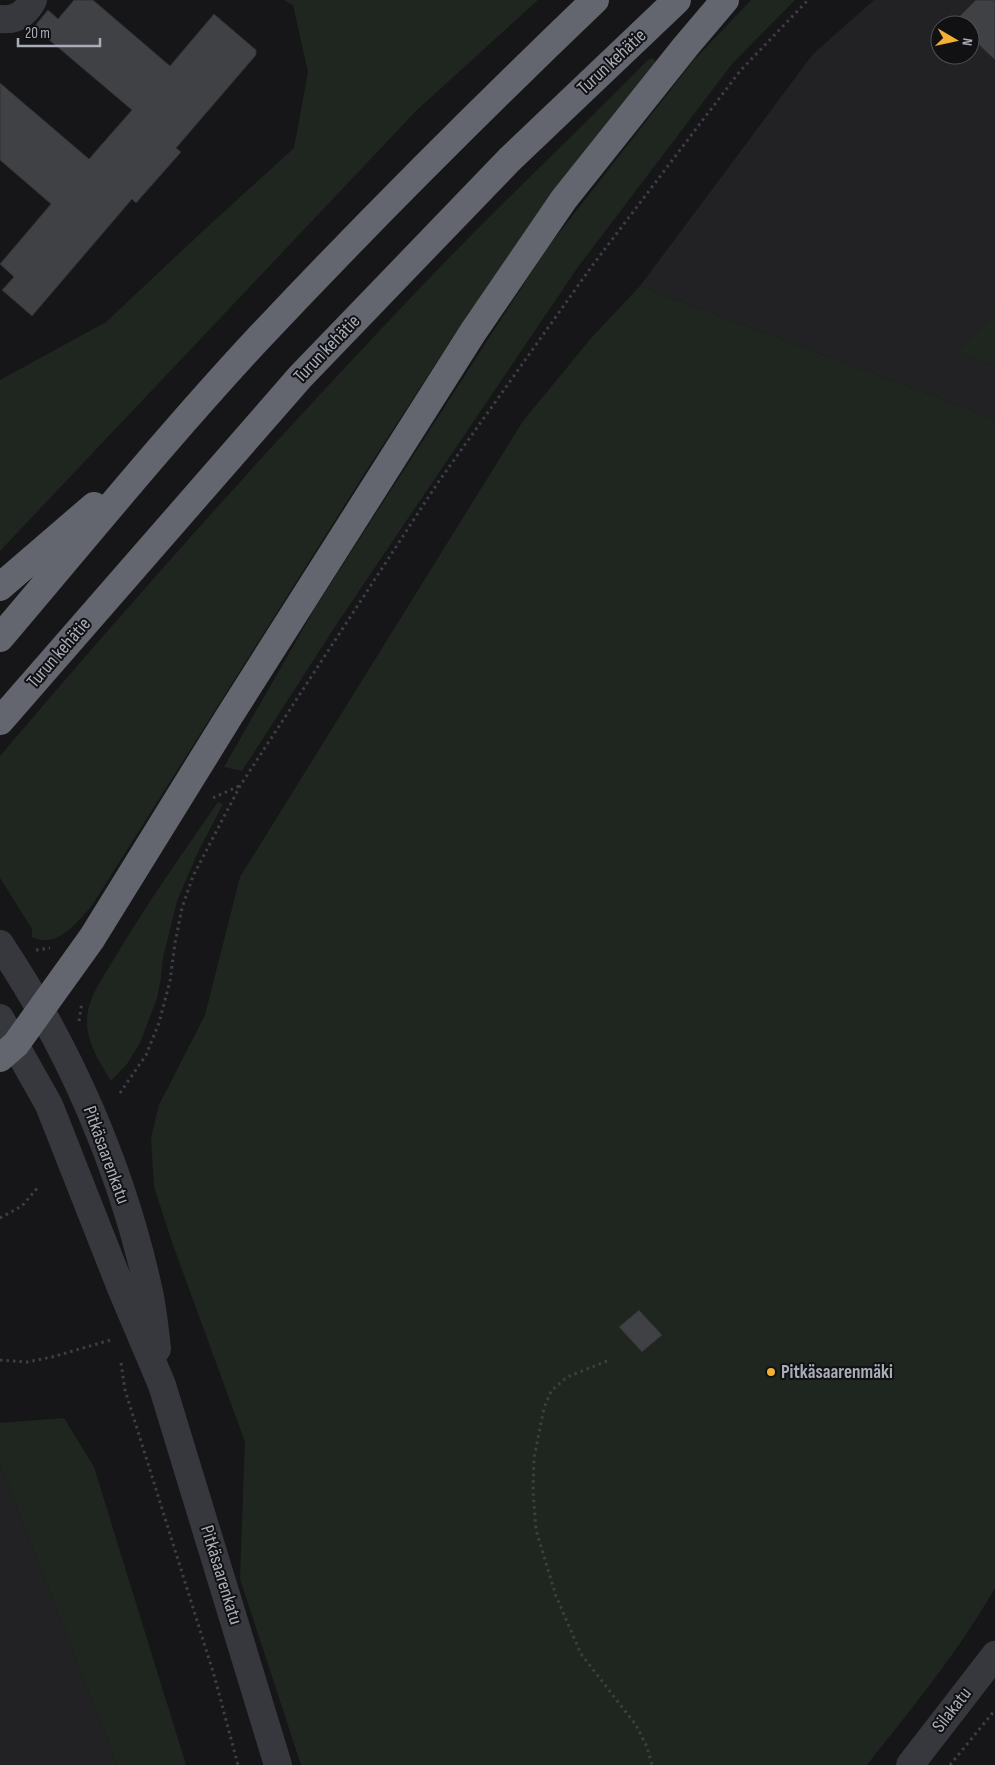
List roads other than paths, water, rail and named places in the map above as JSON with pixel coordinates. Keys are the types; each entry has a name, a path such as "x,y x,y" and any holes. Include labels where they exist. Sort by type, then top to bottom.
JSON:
{"highway":[{"path":"0,638 157,452 255,343 466,124 595,0"},
{"name":"Turun kehätie","path":"0,721 300,377 510,159 677,0"},
{"path":"8,1051 41,1010 92,938 230,715 473,332 564,199 725,0"},
{"path":"0,587 157,452"}],"street":[{"path":"0,20 18,18 33,0"},
{"name":"Pitkäsaarenkatu","path":"13,950 102,1135 119,1183 150,1293 162,1385"},
{"name":"Pitkäsaarenkatu","path":"0,1018 8,1051 49,1105 121,1288 162,1385 278,1765"},
{"name":"Silakatu","path":"910,1765 995,1655"}],"place":[{"name":"Pitkäsaarenmäki","path":"771,1372"}]}
